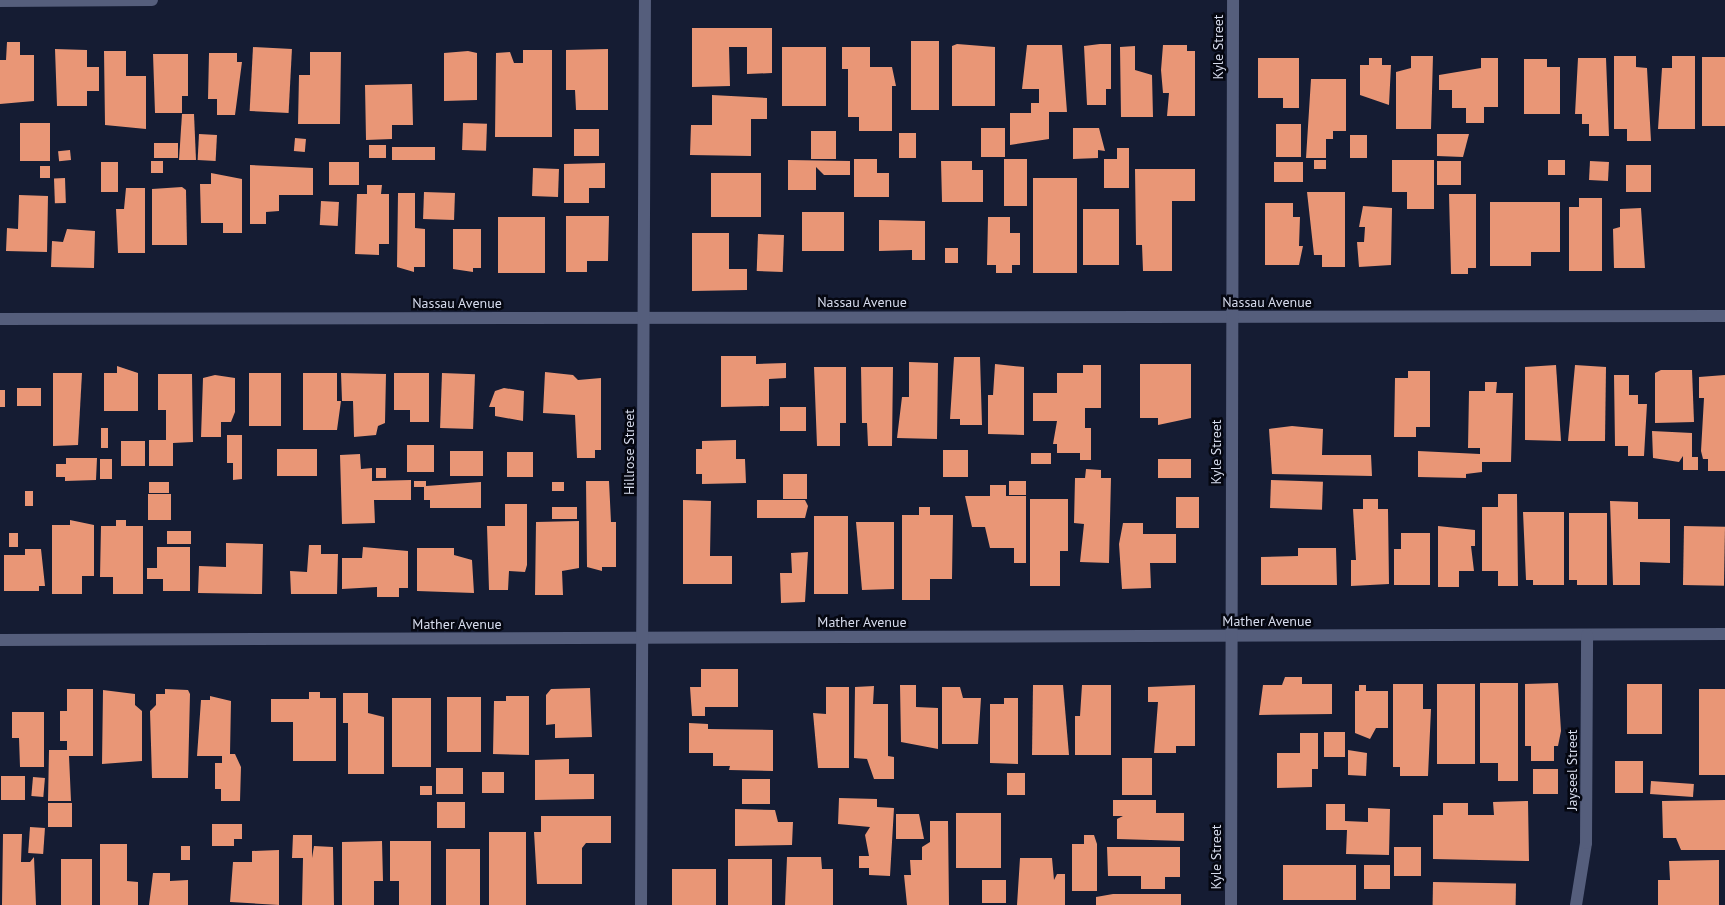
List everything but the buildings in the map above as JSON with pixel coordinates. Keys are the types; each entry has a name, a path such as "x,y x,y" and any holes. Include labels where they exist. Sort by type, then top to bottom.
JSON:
{"street":[{"path":"0,1 152,0"},
{"name":"Hillrose Street","path":"641,905 645,0"},
{"name":"Kyle Street","path":"1231,905 1234,0"},
{"name":"Nassau Avenue","path":"0,319 1725,316"},
{"name":"Mather Avenue","path":"0,640 1725,634"},
{"name":"Jayseel Street","path":"1576,905 1586,843 1588,635"}]}
